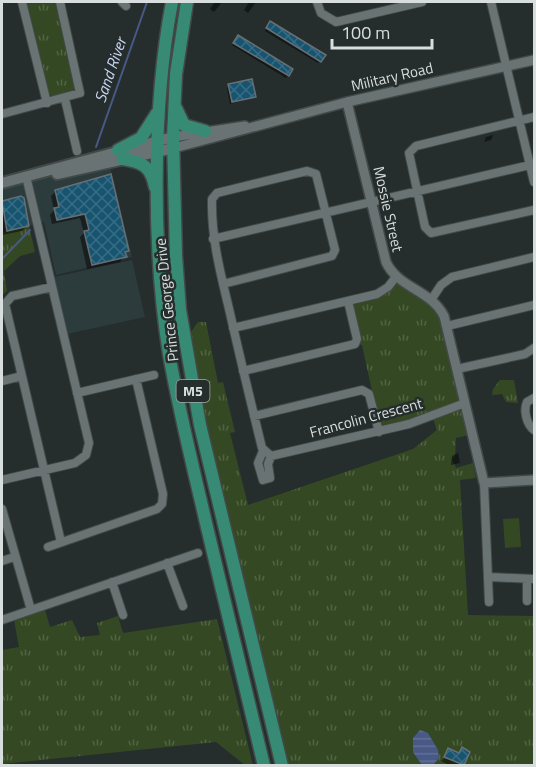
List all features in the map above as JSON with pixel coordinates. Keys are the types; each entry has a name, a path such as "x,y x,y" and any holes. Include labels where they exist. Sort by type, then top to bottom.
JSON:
{"main road":[{"name":"Prince George Drive","path":"172,2 159,109 158,146 159,214 169,353 184,428 264,765"},
{"name":"Prince George Drive","path":"187,2 174,98 176,256 180,310 192,386 282,765"},
{"path":"174,98 181,122 190,128 205,131"},
{"path":"159,109 141,138 121,155 149,169 153,177 159,214"},
{"name":"Military Road","path":"2,185 173,142"}],"street":[{"path":"22,2 47,103"},
{"path":"2,114 77,96 81,89 60,2"},
{"path":"317,2 321,13 336,22 422,2"},
{"path":"492,2 534,182"},
{"name":"Military Road","path":"173,142 228,135 347,102 534,60"},
{"path":"65,99 77,151"},
{"name":"Mossie Street","path":"347,102 386,262 394,278"},
{"path":"534,117 413,147 409,156 425,226 431,233 534,210"},
{"name":"Military Road","path":"173,142 205,131 256,126"},
{"path":"213,239 531,165"},
{"path":"223,284 330,258 335,250 317,176 313,171 216,194 211,201 213,239 223,284 233,328 254,416 362,390 369,394 379,432"},
{"path":"2,480 75,463 87,451 88,439 27,178"},
{"path":"431,300 441,285 452,277 534,257"},
{"path":"233,328 385,290 394,278 431,300 441,309 484,483 490,577 489,602"},
{"path":"52,286 12,296 6,300 61,542"},
{"path":"243,371 355,344 357,339 348,301"},
{"path":"447,326 534,305"},
{"path":"457,369 525,354 534,348"},
{"path":"77,393 154,375"},
{"path":"2,381 22,376"},
{"path":"48,547 157,508 162,504 163,494 136,379"},
{"path":"534,398 527,402 525,409 529,425 534,430"},
{"name":"Francolin Crescent","path":"254,416 267,454 379,432 465,404"},
{"path":"484,483 534,480"},
{"path":"2,509 14,557 19,561 31,610"},
{"path":"2,620 198,553"},
{"path":"2,561 14,557"},
{"path":"167,563 183,606"},
{"path":"490,577 531,579 527,601"},
{"path":"112,582 123,615"}],"shaded area":[{"path":"109,162 132,257 56,275 44,222 2,232 2,186"},
{"path":"132,260 145,317 67,334 54,277"}],"green space":[{"path":"26,2 58,2 77,90 54,98 46,91"},
{"path":"29,226 35,252 20,256 4,271 7,291 2,295 2,232"},
{"path":"394,284 399,284 432,305 439,313 460,400 406,422 385,427 379,423 362,345 358,344 352,305 385,294"},
{"path":"198,322 206,322 218,383 223,382 235,432 230,433 248,505 413,449 437,430 433,418 457,409 463,411 469,435 456,438 455,457 452,458 456,468 473,463 476,478 460,480 468,615 534,616 534,765 288,765 196,379 188,336"},
{"path":"500,380 514,380 518,403 506,402 502,394 492,395 493,389"},
{"path":"519,518 521,547 505,548 503,519"},
{"path":"45,610 50,627 72,620 80,637 100,635 97,623 118,616 123,633 217,619 253,765 245,765 216,742 2,764 2,650 19,647 14,620"}],"water":[{"path":"420,730 428,733 438,750 439,758 434,764 422,765 413,752 413,738"}],"building":[{"path":"270,21 326,55 321,62 266,28"},
{"path":"238,35 293,69 289,76 233,43"},
{"path":"252,79 256,97 232,102 228,84"},
{"path":"111,174 129,251 125,252 127,257 92,265 84,231 89,230 85,214 57,220 54,208 59,207 55,190"},
{"path":"21,196 24,198 29,226 7,231 2,201"},
{"path":"462,747 470,752 464,765 444,757 448,748 459,753"}],"waterway":[{"name":"Sand River","path":"96,147 147,2"},
{"name":"Sand River","path":"2,259 30,230"}]}
